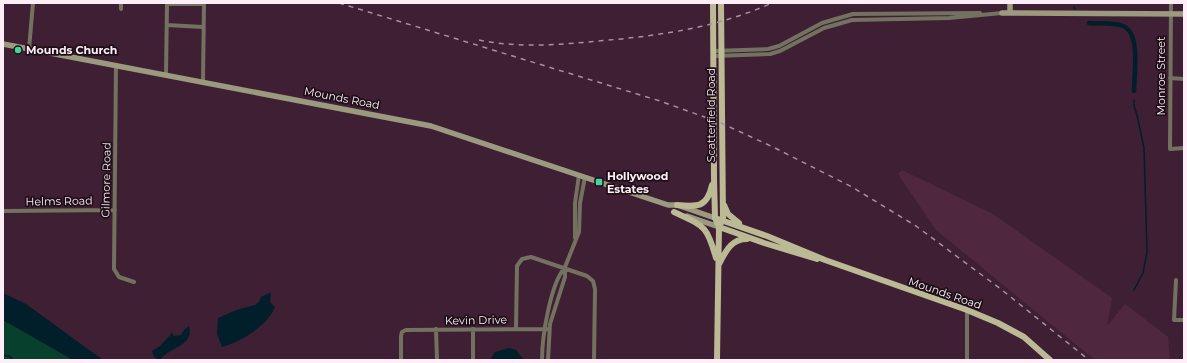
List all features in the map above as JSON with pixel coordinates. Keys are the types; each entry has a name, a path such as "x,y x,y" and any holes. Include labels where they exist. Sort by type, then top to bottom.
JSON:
{"main road":[{"name":"Scatterfield Road","path":"714,3 714,178 715,218 719,227"},
{"name":"Scatterfield Road","path":"717,360 719,227 722,220 721,3"},
{"path":"1010,3 1010,13"},
{"path":"1002,13 1184,14"},
{"name":"Mounds Road","path":"3,44 203,81 431,126 668,205 677,205 722,220 825,260 967,310 998,323 1018,334 1050,360"},
{"path":"677,205 694,206 703,203 709,196 714,178"},
{"path":"721,194 728,214 735,221 753,231"},
{"path":"668,205 674,212 701,225 707,230 718,265"},
{"name":"Mounds Road","path":"674,212 808,257 825,260"},
{"path":"718,265 728,248 735,241 751,238"}],"street":[{"path":"29,49 33,3"},
{"path":"121,3 121,9"},
{"path":"166,74 167,3 204,3 203,81"},
{"name":"Monroe Street","path":"1171,3 1170,148 1184,148"},
{"path":"714,53 758,56 775,53 824,28 852,20 949,18 1002,13"},
{"path":"167,26 204,27"},
{"name":"Gilmore Road","path":"116,65 116,198 114,269 119,277 134,282"},
{"path":"1170,78 1184,78"},
{"path":"575,240 575,203 579,175"},
{"path":"542,360 550,305 562,271 579,232 580,203 585,177"},
{"name":"Helms Road","path":"3,211 115,210"},
{"path":"516,328 517,266 519,261 526,257 531,257 565,267 587,276 594,285 594,360"},
{"path":"1176,280 1174,320 1184,320"},
{"path":"967,310 967,360"},
{"name":"Kevin Drive","path":"401,360 401,336 404,330 516,328 547,329"},
{"path":"473,329 473,360"},
{"path":"547,329 548,360"},
{"path":"436,330 436,360"}],"shaded area":[{"path":"902,170 993,214 1112,298 1107,326 1125,304 1168,337 1170,360 1095,360 936,230 898,174"}],"green space":[{"path":"3,320 73,360 3,360"}],"water":[{"path":"3,293 26,304 103,360 73,360 3,320"},
{"path":"269,293 271,294 270,302 275,307 266,321 245,337 222,347 217,334 218,318 236,310 255,305 259,302 261,297"},
{"path":"189,326 190,333 185,342 169,352 160,360 154,357 152,351 160,346 172,333 174,336 181,335"},
{"path":"509,348 516,350 524,360 490,360 495,352"}],"waterway":[{"path":"1089,23 1115,24 1123,26 1129,30 1134,45 1135,55 1134,91"},
{"path":"1134,100 1134,106 1144,148 1147,252 1143,273 1134,290"},
{"path":"3,355 9,356 14,360"}],"railway":[{"path":"339,3 660,101 721,123 773,147 852,187 916,226 1002,290 1089,360"},
{"path":"479,40 508,44 553,45 643,36 686,30 708,25 751,12 772,3"}],"place":[{"name":"Mounds Church","path":"18,50"},
{"name":"Hollywood Estates","path":"599,182"}]}
